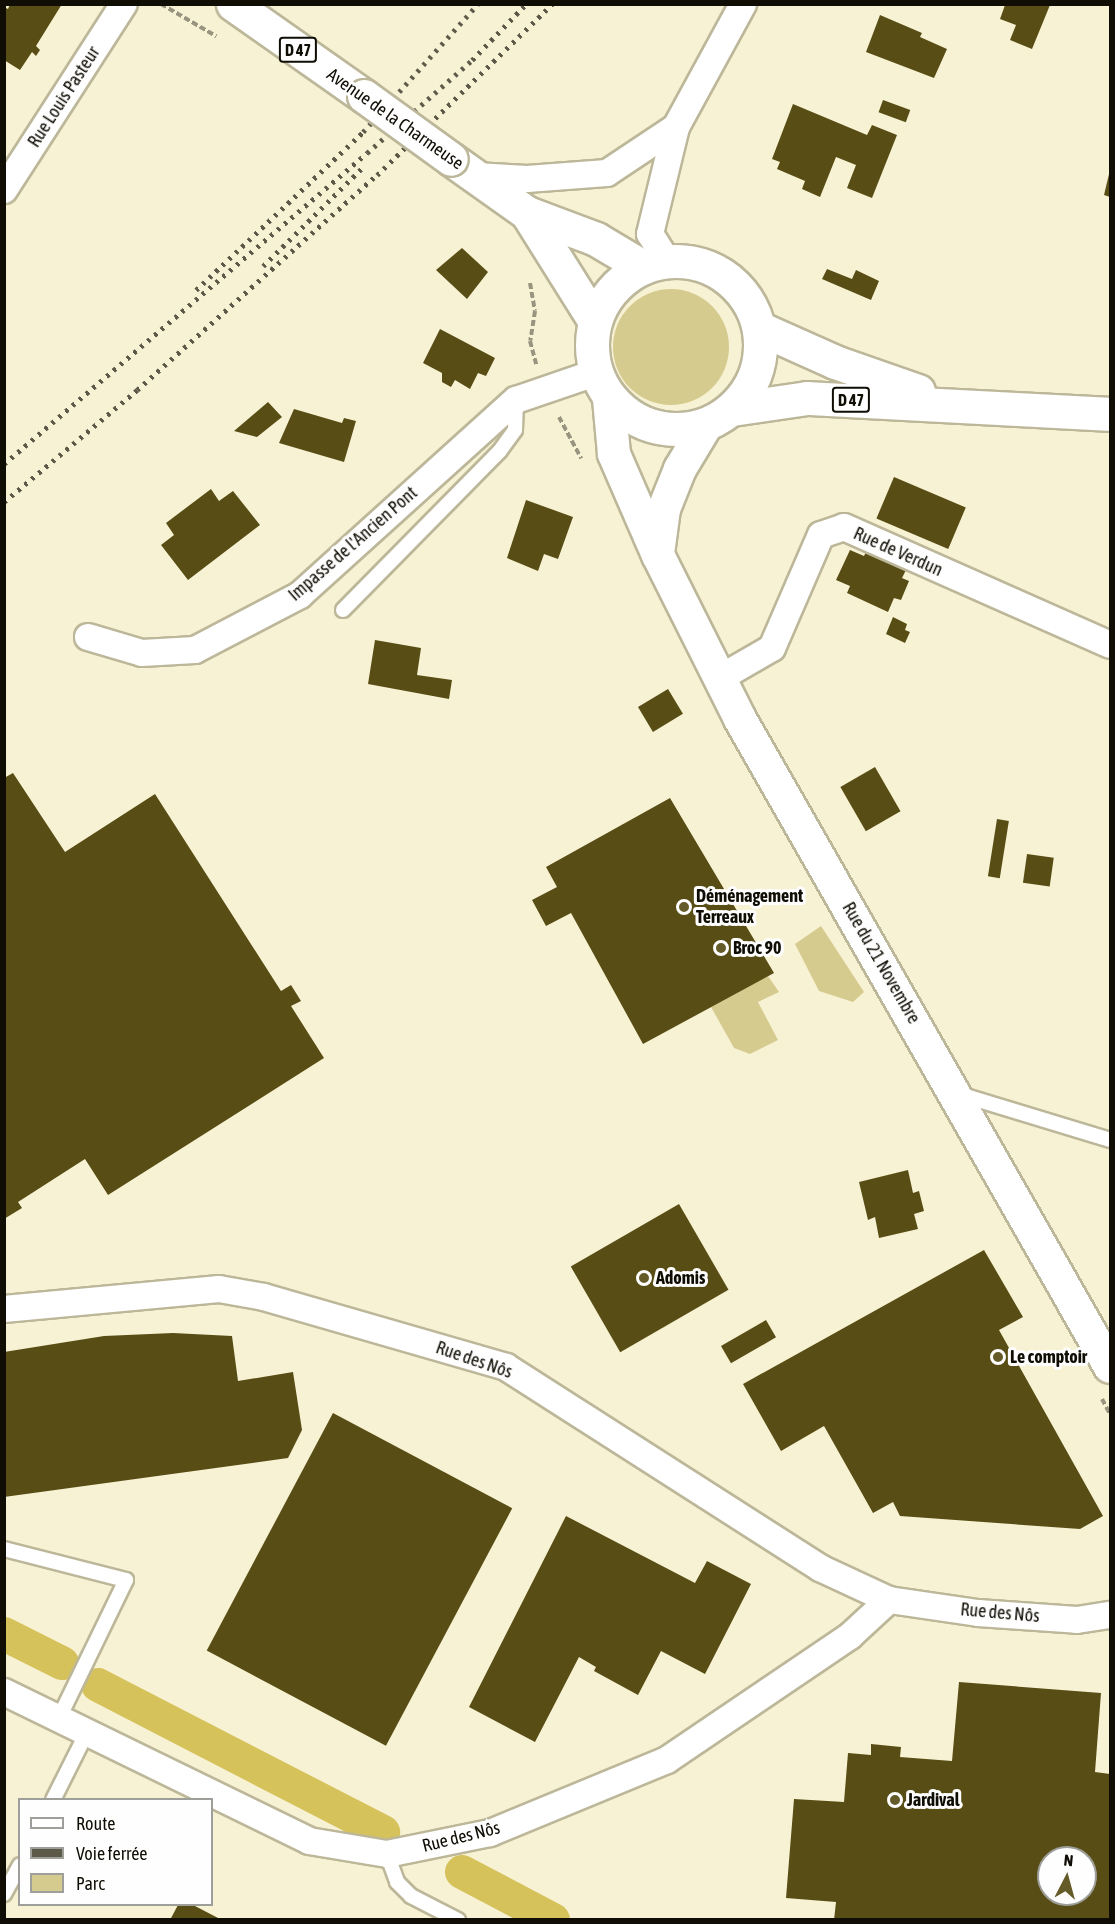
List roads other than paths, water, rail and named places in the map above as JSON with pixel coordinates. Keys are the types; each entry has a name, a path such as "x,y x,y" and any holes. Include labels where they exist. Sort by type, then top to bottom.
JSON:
{"main road":[{"name":"Avenue de la Charmeuse","path":"233,4 527,213 655,264"},
{"name":"Avenue de la Charmeuse","path":"527,213 594,320"},
{"path":"655,264 699,264 730,280 749,303 759,328 760,357 754,378 720,416 676,430 641,423 602,386 591,346 594,320 616,285 655,264"},
{"name":"D 47","path":"759,328 884,381 972,406"},
{"name":"D 47","path":"720,416 807,398 1110,414"}],"street":[{"name":"Rue Louis Pasteur","path":"4,190 124,4"},
{"path":"655,264 650,234 676,127 743,4"},
{"path":"463,167 527,179 607,173 676,127"},
{"name":"Impasse de l'Ancien Pont","path":"88,637 142,653 195,650 300,596 516,400 602,386"},
{"name":"Rue du 21 Novembre","path":"602,386 614,454 658,555 720,678 1110,1367"},
{"path":"658,555 664,509 680,469 720,416"},
{"name":"Rue de Verdun","path":"720,678 772,648 820,535 844,527 1110,645"},
{"name":"Rue des Nôs","path":"4,1309 219,1289 264,1297 506,1367 820,1568 889,1600 978,1613 1077,1620 1110,1615"},
{"name":"Rue des Nôs","path":"4,1692 309,1841 387,1854 490,1833 667,1760 850,1636 889,1600"}],"lane":[{"path":"343,610 499,452 515,430 516,400"},
{"path":"957,1094 1110,1140"},
{"path":"4,1549 126,1580 58,1718"},
{"path":"54,1798 87,1732"},
{"path":"387,1854 397,1882 411,1896 458,1920"},
{"path":"4,1894 18,1868"}],"waterway":[{"path":"4,1634 62,1663"},
{"path":"98,1685 383,1832"},
{"path":"462,1872 553,1920"}],"railway":[{"path":"196,290 363,132 478,4"},
{"path":"4,464 367,153 472,60 526,4"},
{"path":"4,502 137,390 377,175 552,4"},
{"path":"263,266 363,167"}],"place":[{"name":"Déménagement Terreaux","path":"684,907"},
{"name":"Broc 90","path":"721,948"},
{"name":"Adomis","path":"644,1278"},
{"name":"Le comptoir","path":"998,1357"},
{"name":"Jardival","path":"895,1800"}]}
